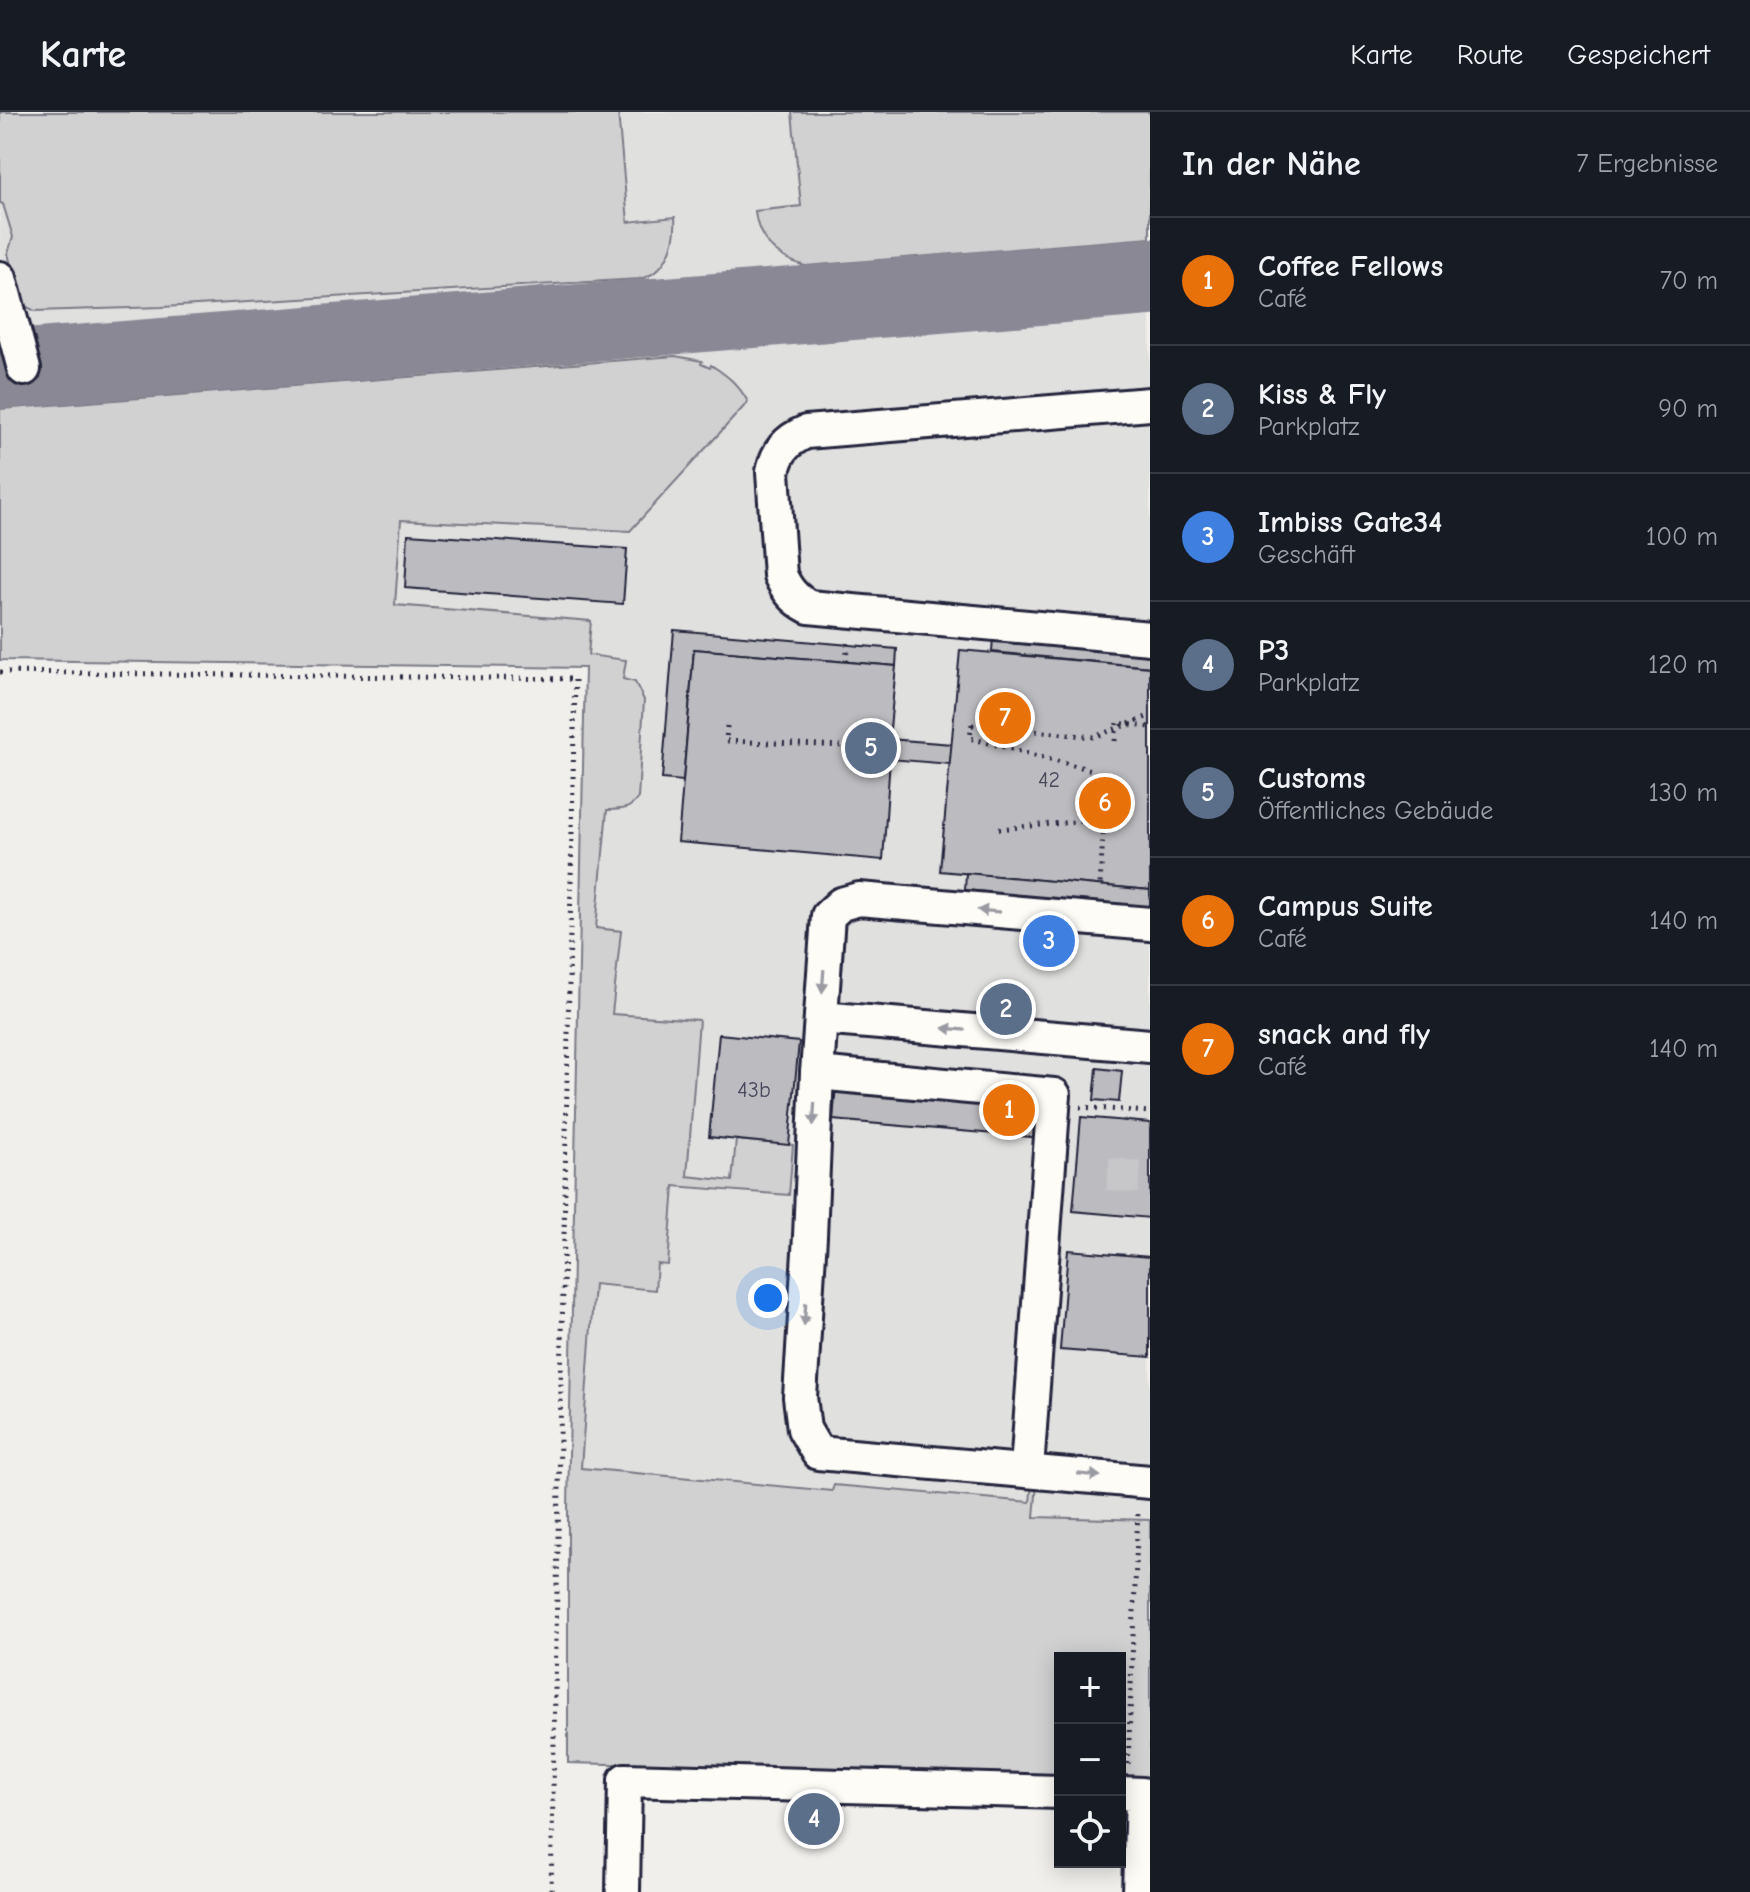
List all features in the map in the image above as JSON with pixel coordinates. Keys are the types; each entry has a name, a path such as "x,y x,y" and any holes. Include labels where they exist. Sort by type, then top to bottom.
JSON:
{"lane":[{"path":"0,278 24,369"},
{"path":"1150,404 806,432 792,438 783,448 775,460 773,472 780,575 786,588 809,607 1150,638"},
{"path":"1144,1494 1027,1469 818,1453 804,1429 800,1397 828,916 841,904 859,899 1150,924"},
{"path":"821,1018 1150,1046"},
{"path":"817,1073 1054,1095 1027,1469"},
{"path":"623,1892 625,1780 1054,1792"},
{"path":"1126,1794 1142,1794 1139,1892"}],"path":[{"path":"0,672 575,679 551,1892"},
{"path":"1100,885 1104,819 1090,788 1092,770 970,738 972,725 1094,737 1147,717 1150,719"},
{"path":"1115,741 1117,723 1150,727"},
{"path":"727,726 726,741 844,746"},
{"path":"999,829 1104,819"},
{"path":"1079,1107 1150,1112"},
{"path":"1126,1751 1144,1494"}],"shaded area":[{"path":"0,112 1150,112 1150,1520 568,1506 584,668 0,660"},
{"path":"0,112 618,112 628,222 675,217 674,237 663,264 639,279 162,307 35,311 25,306 17,292 8,253 13,237 3,204 0,203"},
{"path":"792,112 1150,112 1150,238 805,266 795,263 771,247 760,231 755,211 801,206"},
{"path":"675,356 702,361 701,364 710,368 711,365 741,391 748,402 630,531 401,520 395,605 591,621 588,655 626,660 623,679 635,682 644,700 638,798 628,807 607,810 596,928 621,931 612,1014 699,1020 687,1176 732,1181 736,1140 793,1145 789,1195 674,1186 668,1265 657,1264 655,1290 594,1284 581,1468 832,1491 834,1485 1030,1502 1032,1483 1037,1484 1034,1517 1150,1520 1150,1777 1126,1776 1126,1652 1054,1652 1054,1775 568,1763 568,1506 585,668 0,660 0,409"}],"building":[{"path":"408,534 627,549 623,604 405,588"},
{"path":"674,630 897,649 896,666 694,649 683,781 662,779"},
{"path":"993,637 1150,652 1150,667 992,652"},
{"path":"694,649 896,666 889,739 952,744 950,764 890,759 883,860 678,842"},
{"path":"960,650 1150,667 1150,890 940,871"},
{"path":"966,873 1150,890 1150,908 965,890"},
{"path":"1033,934 1066,937 1065,948 1032,945"},
{"path":"719,1034 799,1042 789,1145 709,1137"},
{"path":"1097,1068 1122,1071 1119,1102 1094,1100"},
{"path":"836,1086 1045,1105 1042,1138 833,1120"},
{"path":"1081,1117 1150,1123 1150,1218 1073,1211"},
{"path":"1068,1250 1150,1257 1150,1357 1060,1350"}],"taxiway":[{"path":"0,370 1150,277"}],"tunnel":[{"path":"1108,1174 1150,1178"}],"place":[{"name":"snack and fly","path":"1005,718"},
{"name":"Customs","path":"871,748"},
{"name":"Campus Suite","path":"1105,803"},
{"name":"Imbiss Gate34","path":"1049,941"},
{"name":"Kiss & Fly","path":"1006,1009"},
{"name":"Coffee Fellows","path":"1009,1110"},
{"name":"P3","path":"814,1819"}]}
